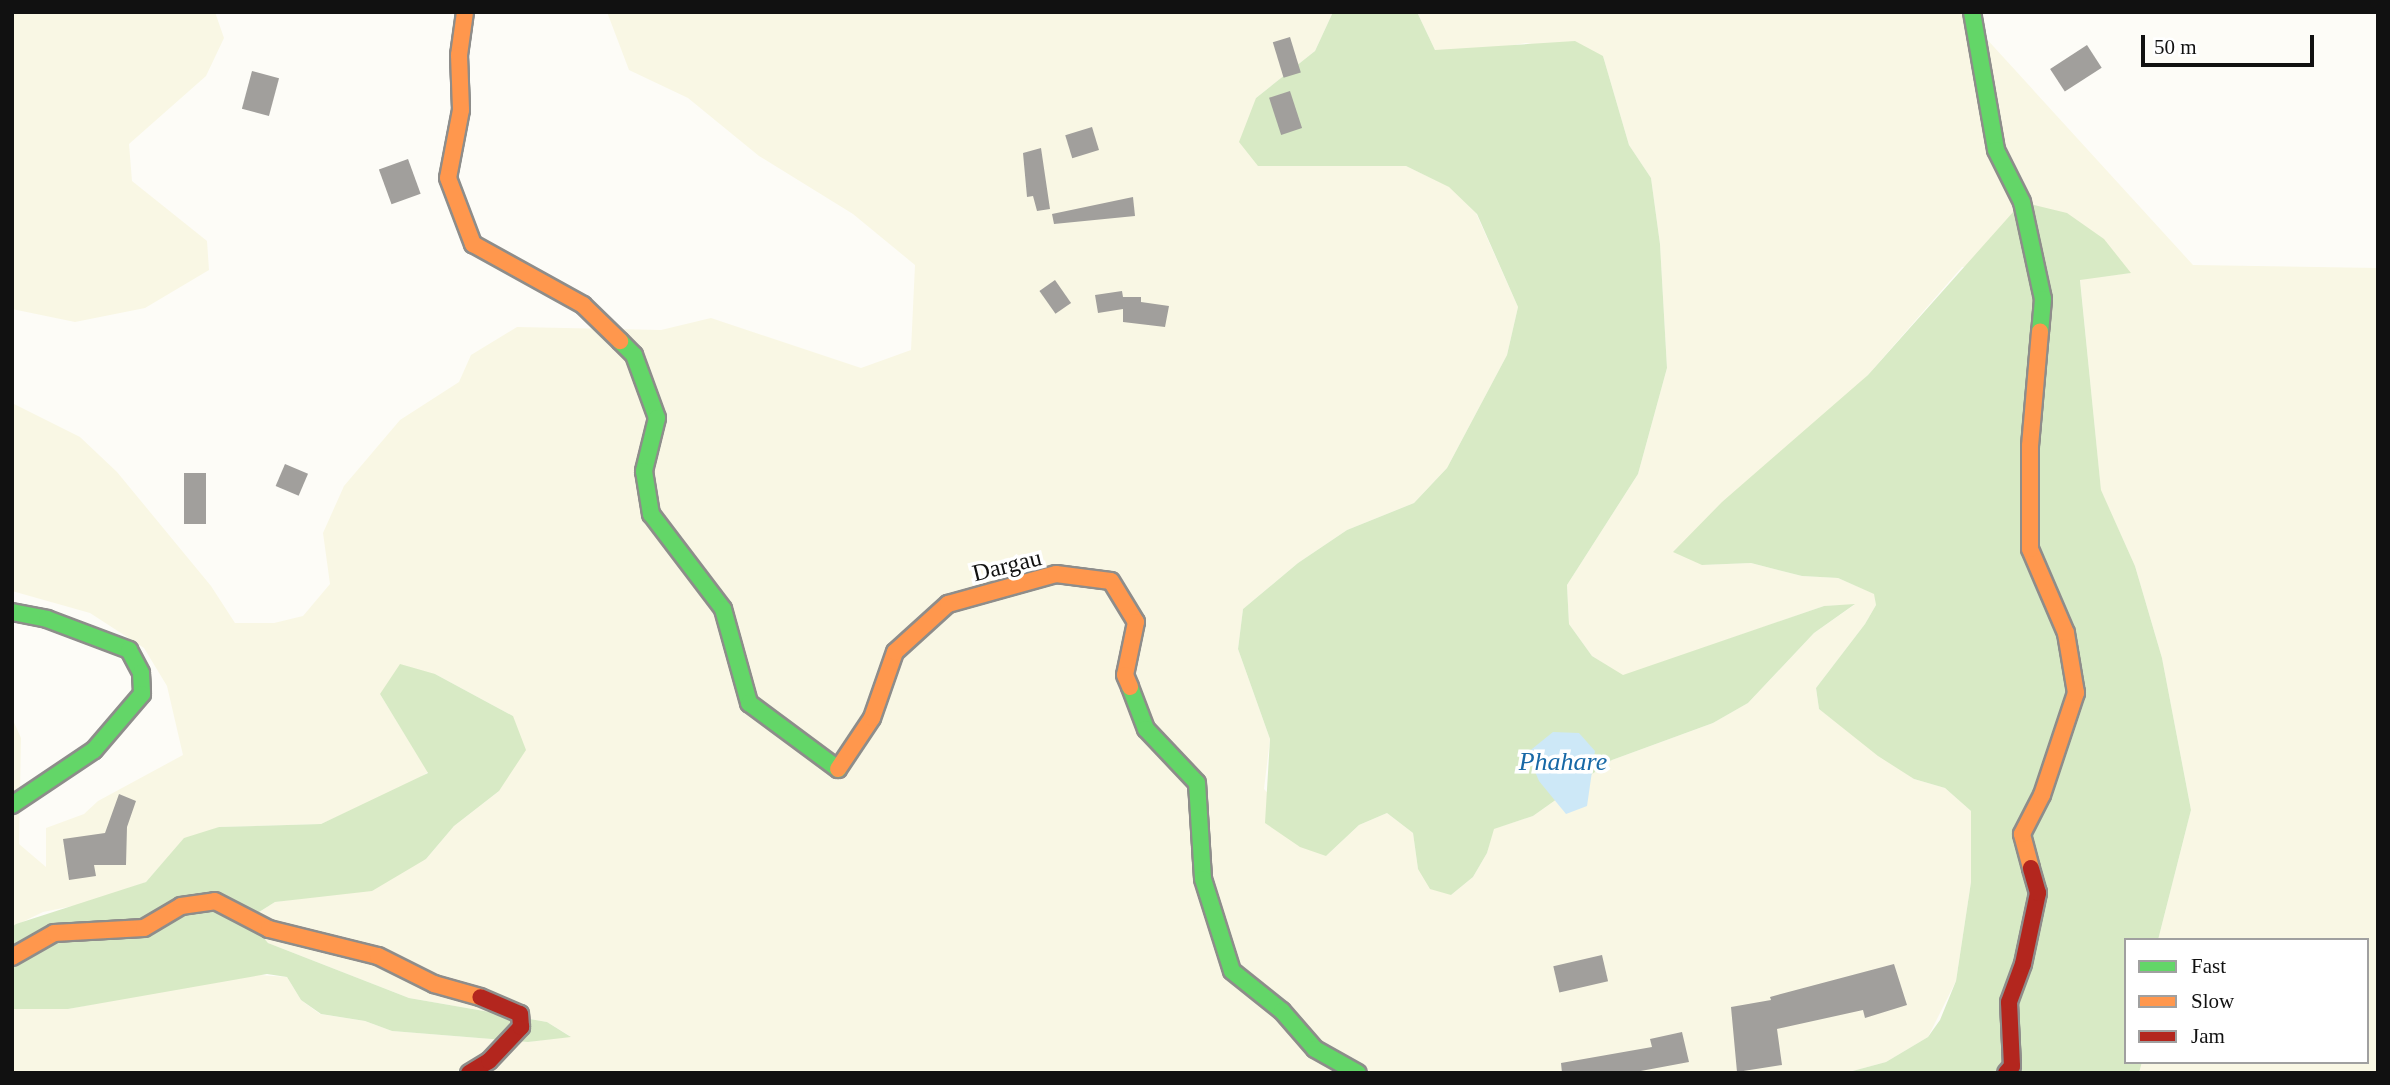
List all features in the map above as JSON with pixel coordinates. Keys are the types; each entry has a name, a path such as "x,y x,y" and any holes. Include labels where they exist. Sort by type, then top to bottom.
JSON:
{"street":[{"name":"Dargau","path":"465,12 459,55 461,110 448,178 472,244 583,305 634,355 657,418 644,471 651,514 723,609 749,703 774,725 840,770 872,718 895,652 948,604 1056,574 1111,580 1136,622 1125,675 1146,729 1197,783 1203,879 1233,971 1282,1011 1315,1049 1357,1073"},
{"path":"1972,12 1970,20 1996,150 2022,202 2043,299 2029,446 2031,549 2066,633 2076,693 2042,794 2022,834 2038,893 2023,964 2009,1002 2012,1066 2006,1073"},
{"path":"12,612 47,619 129,650 141,673 142,694 94,750 51,783 12,805"},
{"path":"12,957 54,933 144,928 181,906 215,901 269,929 378,956 434,984 500,1002 520,1014 521,1027 489,1061 470,1073"}],"shaded area":[{"path":"12,12 215,12 224,38 206,76 129,144 132,181 207,241 209,270 145,308 75,322 12,309"},
{"path":"607,12 1333,12 1315,51 1256,98 1259,166 1406,166 1450,187 1476,213 1518,307 1507,355 1447,468 1414,503 1347,530 1298,563 1243,609 1238,649 1270,739 1264,789 1326,856 1359,825 1387,813 1413,833 1418,869 1451,895 1473,877 1487,853 1493,829 1533,816 1612,760 1713,723 1748,703 1814,633 1854,605 1824,606 1623,676 1592,656 1569,624 1567,585 1638,474 1667,368 1660,244 1651,178 1629,145 1603,56 1526,43 1487,50 1435,50 1417,12 1962,12 2193,265 2378,268 2378,1073 2139,1073 2141,1064 2369,1064 2369,938 2159,938 2191,810 2162,658 2135,566 2101,491 2080,279 2130,273 1962,267 1868,375 1822,419 1702,565 1751,563 1802,576 1838,578 1875,594 1876,605 1865,624 1816,688 1819,709 1914,779 1945,788 1971,811 1971,882 1956,981 1928,1037 1886,1062 1845,1073 12,1073 12,1009 68,1009 247,974 287,977 301,1000 320,1014 365,1021 392,1031 528,1042 570,1036 547,1022 409,998 268,943 247,920 275,902 317,896 426,859 454,826 499,791 513,716 435,674 380,694 428,772 415,781 321,824 219,827 161,865 146,882 88,903 43,912 12,927 12,718 21,738 19,844 46,867 46,828 84,814 98,801 183,755 167,686 144,648 90,613 12,591 12,403 80,437 117,472 211,586 235,623 274,623 303,616 330,584 323,533 344,486 400,420 459,382 471,355 517,327 661,330 711,318 861,368 911,350 915,265 853,214 759,156 688,98 629,70"}],"green space":[{"path":"1333,12 1417,12 1435,50 1575,41 1603,56 1629,145 1651,178 1660,244 1667,368 1638,474 1567,585 1569,624 1592,656 1623,675 1824,606 1855,604 1814,633 1748,703 1713,723 1612,760 1533,816 1494,829 1487,853 1473,877 1451,895 1430,889 1418,869 1413,833 1387,813 1359,825 1326,856 1300,847 1265,823 1270,739 1238,649 1243,609 1298,563 1347,530 1414,503 1447,468 1507,355 1518,307 1477,214 1449,187 1406,166 1258,166 1239,142 1256,98 1315,51"},
{"path":"2022,202 2067,213 2104,239 2131,273 2080,280 2101,490 2135,566 2162,658 2191,810 2159,938 2124,938 2124,1064 2141,1064 2139,1073 1845,1073 1886,1062 1928,1037 1940,1020 1956,981 1971,882 1971,811 1945,788 1914,779 1878,756 1819,709 1816,688 1865,624 1876,605 1874,594 1838,578 1802,576 1751,563 1702,565 1673,552 1722,502 1868,375"},
{"path":"400,664 435,674 513,716 526,750 499,791 454,826 426,859 372,891 275,902 248,919 268,943 409,998 547,1022 571,1037 528,1042 392,1031 365,1021 321,1014 301,1000 287,977 267,974 68,1009 12,1009 12,927 16,924 146,882 184,838 219,827 321,824 428,773 380,694"}],"water":[{"name":"Phahare","path":"1553,732 1579,733 1595,751 1587,806 1566,814 1539,781 1527,753"}],"building":[{"path":"1290,37 1301,72 1284,78 1273,42"},
{"path":"2087,45 2102,68 2065,92 2050,69"},
{"path":"252,71 279,78 269,116 242,109"},
{"path":"1290,91 1302,128 1281,135 1269,98"},
{"path":"1092,127 1099,150 1072,158 1065,135"},
{"path":"1041,148 1050,209 1037,211 1033,196 1027,197 1023,153"},
{"path":"408,159 421,194 392,204 379,170"},
{"path":"1133,197 1135,216 1054,224 1052,214"},
{"path":"1055,280 1071,303 1055,314 1039,291"},
{"path":"1122,291 1123,297 1141,297 1141,302 1169,306 1165,327 1123,322 1123,309 1098,313 1095,295"},
{"path":"285,464 308,474 299,496 276,486"},
{"path":"184,473 206,473 206,524 184,524"},
{"path":"119,794 136,801 127,827 126,865 94,865 96,876 69,880 63,839 105,833"},
{"path":"1602,955 1608,981 1559,993 1553,966"},
{"path":"1894,964 1907,1005 1865,1018 1863,1010 1777,1029 1782,1065 1737,1072 1731,1007 1771,1000 1770,997"},
{"path":"1682,1032 1689,1062 1630,1073 1562,1073 1561,1063 1652,1047 1650,1039"}],"traffic: fast":[{"path":"1972,12 1996,150 2022,202 2043,299 2040,331"},
{"path":"620,341 634,355 657,418 644,471 651,514 723,609 749,703 838,769"},
{"path":"12,612 47,619 129,650 141,673 142,694 94,750 12,805"},
{"path":"1130,687 1146,729 1197,783 1203,879 1232,971 1282,1011 1315,1049 1358,1073"}],"traffic: slow":[{"path":"465,12 459,55 461,110 448,178 473,244 583,305 620,341"},
{"path":"2031,868 2022,834 2042,795 2076,693 2066,633 2030,549 2030,446 2040,331"},
{"path":"838,769 872,718 895,652 948,604 1056,574 1111,581 1136,622 1125,675 1130,687"},
{"path":"12,957 54,933 144,928 181,906 215,901 269,929 378,956 434,984 480,997"}],"traffic: jam":[{"path":"2006,1073 2012,1066 2009,1002 2023,964 2038,893 2031,868"},
{"path":"469,1073 489,1061 521,1027 520,1014 480,997"}]}
